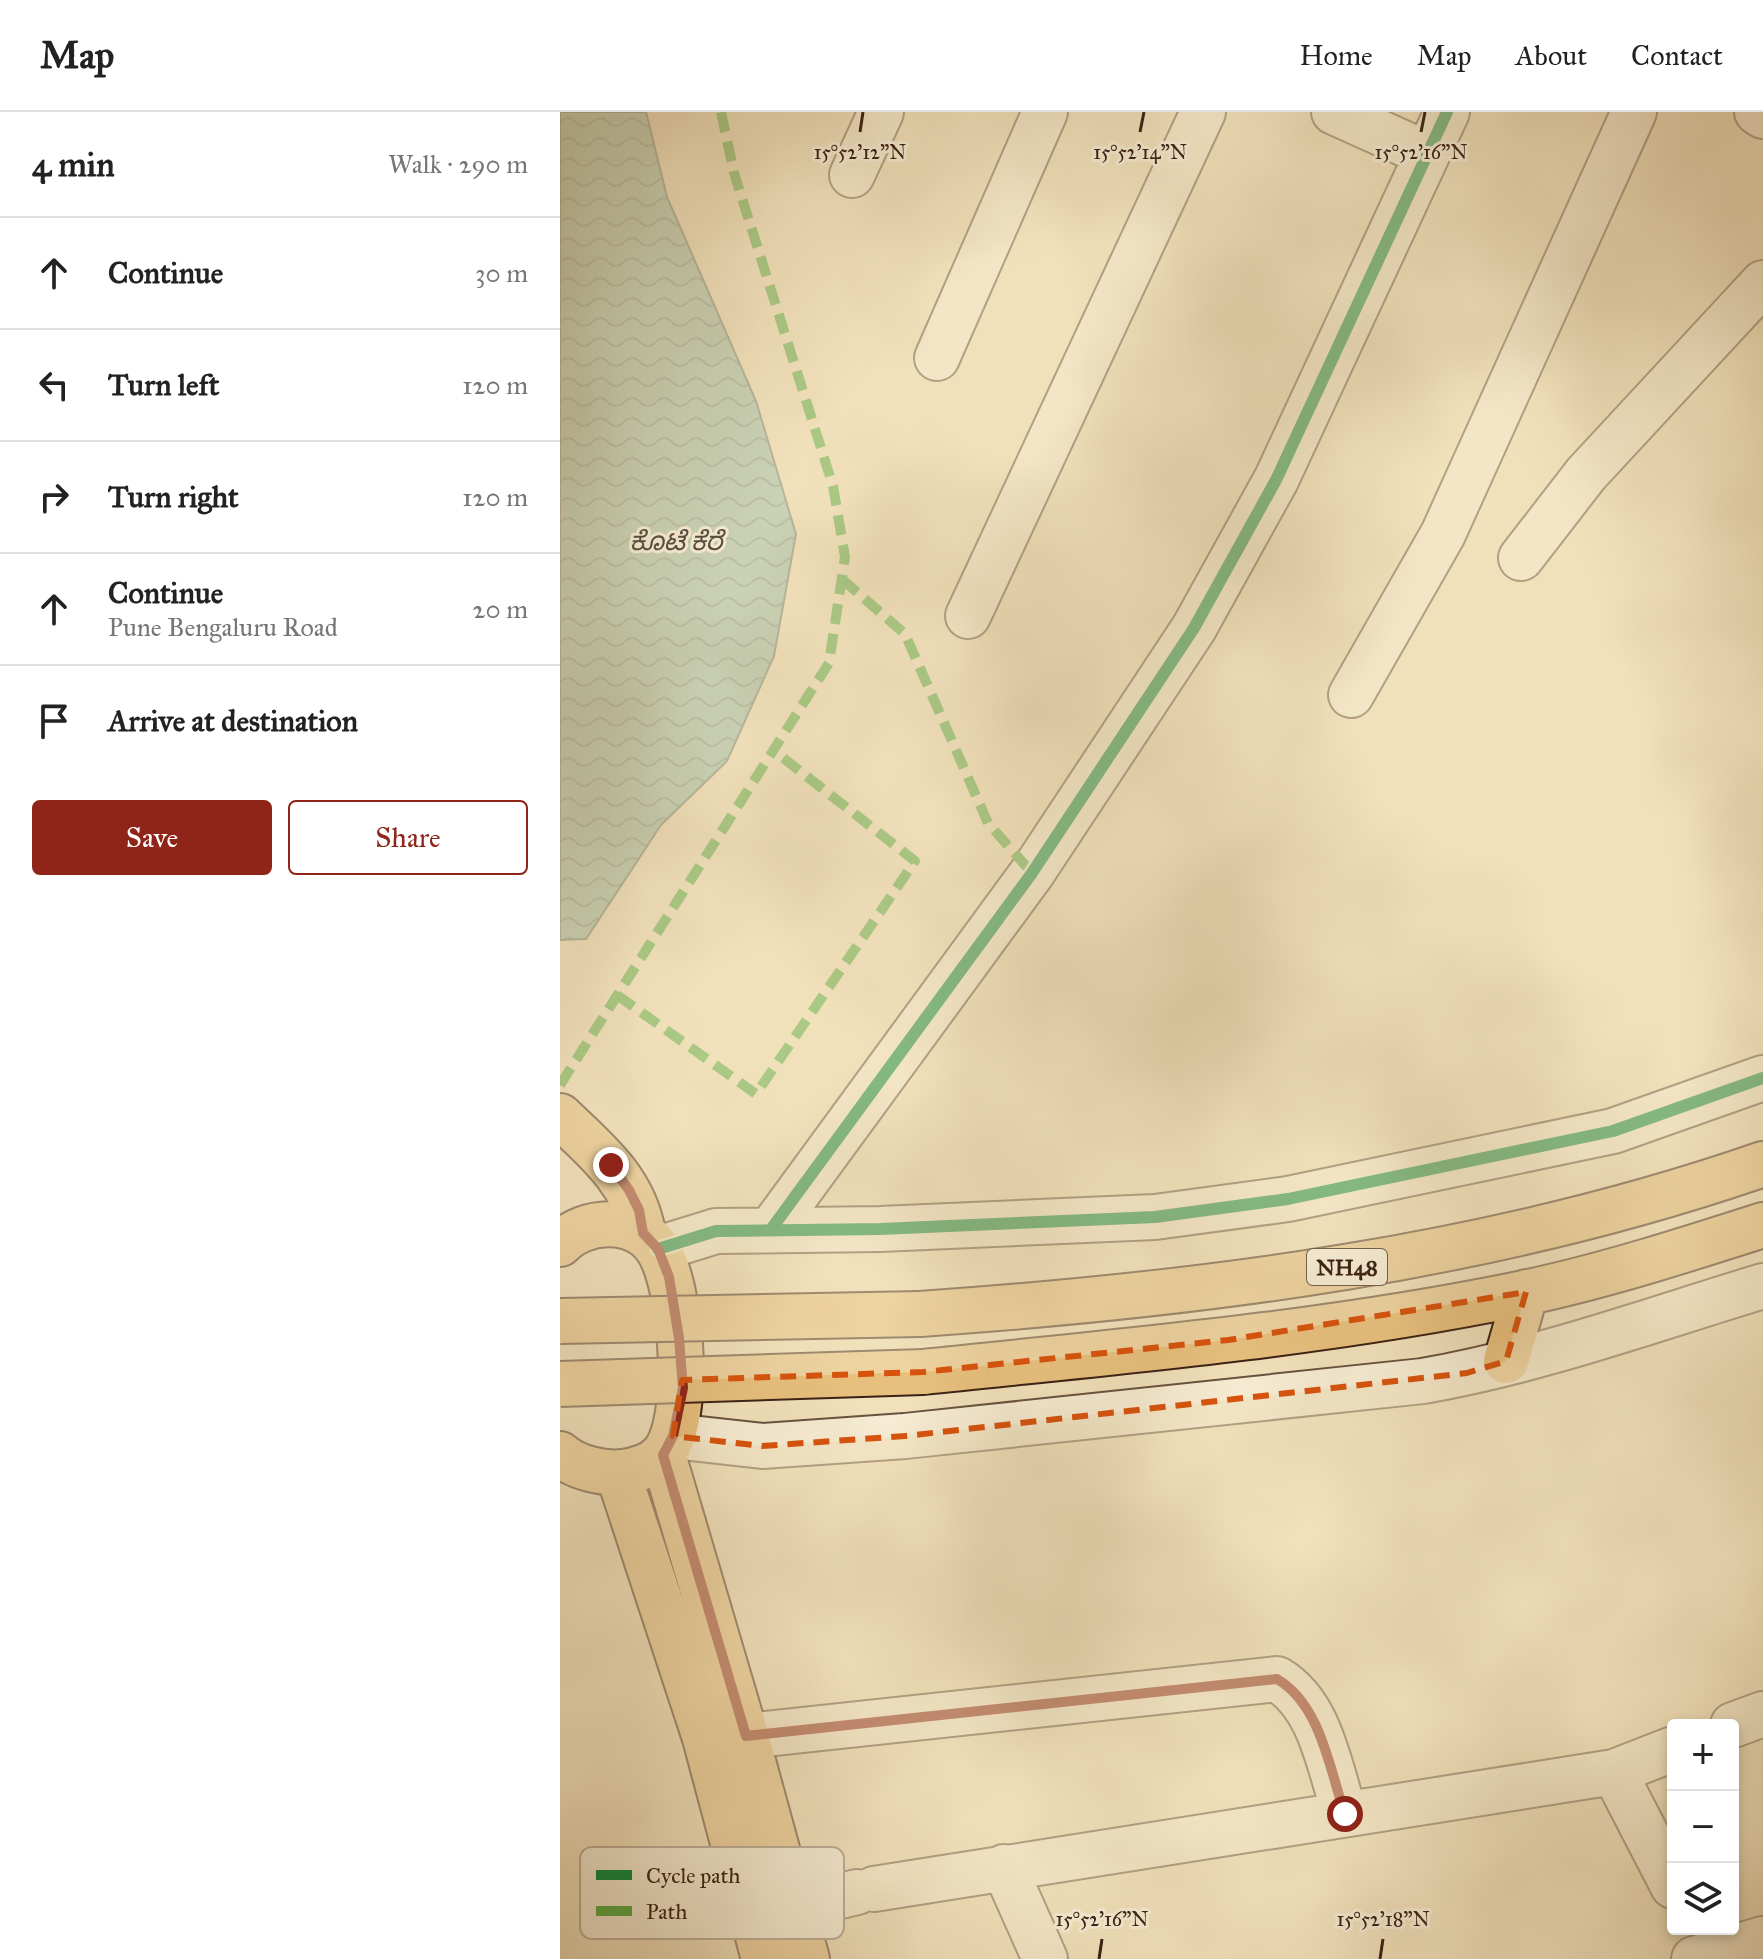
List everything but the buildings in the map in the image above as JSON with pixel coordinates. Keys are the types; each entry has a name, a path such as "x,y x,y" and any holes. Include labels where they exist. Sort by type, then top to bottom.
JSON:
{"main road":[{"path":"560,1116 620,1177 639,1210 650,1241 669,1277 683,1388 668,1446 652,1463 618,1473 592,1470 561,1460"},
{"name":"NH48","path":"560,1321 920,1314 1095,1302 1251,1283 1385,1260 1575,1220 1763,1164"},
{"path":"563,1234 587,1225 606,1224 650,1241"},
{"name":"NH48","path":"560,1384 923,1372 1228,1340 1526,1292 1763,1225"},
{"path":"1506,1361 1526,1292"},
{"path":"668,1446 746,1736 762,1847"},
{"path":"618,1473 705,1738 746,1847"},
{"path":"764,1959 767,1939"},
{"path":"792,1939 807,1959"}],"street":[{"path":"852,175 881,112"},
{"path":"937,358 1045,112"},
{"path":"968,616 1203,112"},
{"path":"1334,112 1427,154"},
{"path":"772,1228 1032,873 1194,628 1276,480 1447,112"},
{"path":"1351,695 1443,534 1634,112"},
{"path":"1757,112 1763,116"},
{"path":"1521,558 1586,474 1763,283"},
{"path":"650,1241 716,1231 772,1228 880,1229 1155,1217 1288,1199 1613,1131 1763,1078"},
{"path":"668,1446 762,1446 905,1436 1423,1381 1506,1361 1763,1286"},
{"path":"746,1736 1277,1679 1295,1689 1309,1708 1345,1814"},
{"path":"1739,1723 1763,1714"},
{"path":"844,1896 1004,1867 1614,1772 1667,1751"},
{"path":"1614,1772 1667,1874"},
{"path":"1004,1867 1045,1959"},
{"path":"1702,1951 1763,1939"}],"highlighted area":[{"path":"1526,1292 1506,1361 1467,1373 905,1436 762,1446 673,1436 682,1380 923,1372 1228,1340"}],"water":[{"name":"ಕೊಟೆ ಕೆರೆ","path":"560,112 646,112 667,197 756,401 796,534 774,656 727,761 661,825 586,939 560,940"}],"marked path":[{"path":"560,1085 829,663 845,557 833,486 734,173 721,112"},
{"path":"842,579 905,634 988,823 1032,873"},
{"path":"617,995 756,1094 915,861 773,750"}],"cycle path":[{"path":"772,1228 1032,873 1194,628 1276,480 1447,112"},
{"path":"658,1249 716,1231 880,1229 1155,1217 1288,1199 1613,1131 1763,1078"}],"route":[{"path":"611,1165 629,1190 639,1210 643,1233 658,1249 669,1277 683,1388 673,1436 663,1455 746,1736 1254,1679 1277,1679 1295,1689 1309,1708 1345,1814"}]}
